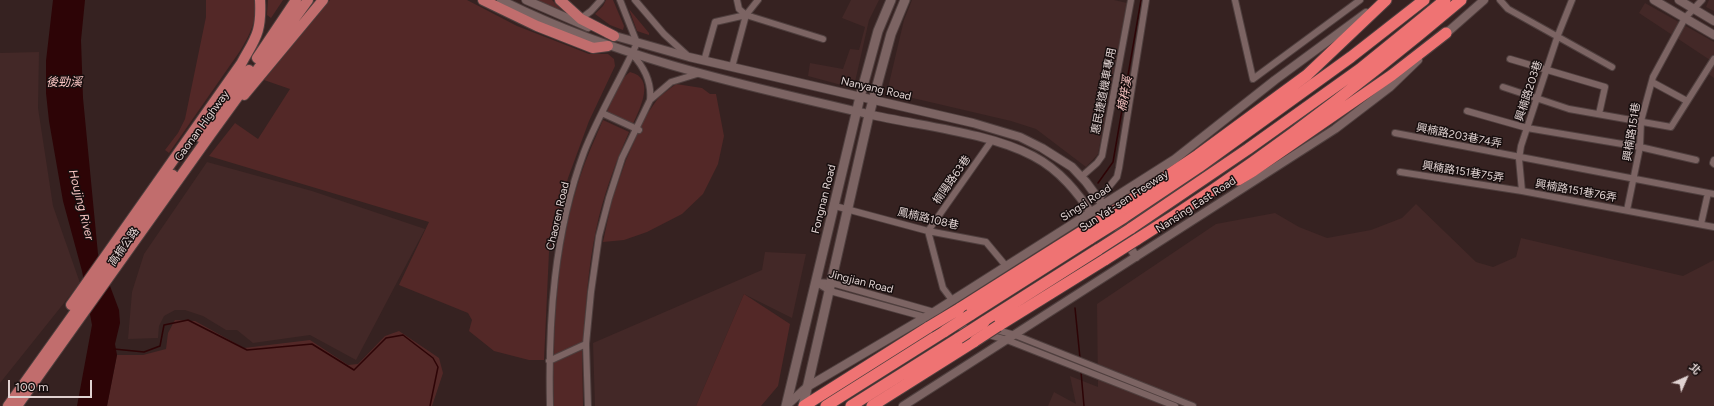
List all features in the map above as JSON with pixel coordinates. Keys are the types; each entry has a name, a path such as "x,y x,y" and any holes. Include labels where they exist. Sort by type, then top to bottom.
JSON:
{"highway":[{"path":"1120,214 1307,75 1385,0"},
{"name":"Sun Yat-sen Freeway","path":"826,406 970,315 1086,229 1120,214 1199,167 1345,62 1424,0"},
{"path":"851,406 1130,229 1248,149 1360,70 1445,0"},
{"path":"1190,207 1379,69 1461,0"},
{"path":"872,406 1136,240 1253,171 1396,72 1446,34"},
{"path":"804,406 927,322 1086,229"}],"main road":[{"path":"260,0 261,19"},
{"path":"220,113 245,67 261,19 265,0"},
{"path":"220,113 230,88 296,0"},
{"name":"Gaonan Highway","path":"115,262 220,113 250,85 308,0"},
{"path":"220,113 238,102 250,85 323,0"},
{"path":"483,0 537,26 593,48 608,46"},
{"path":"560,0 578,20 614,36"},
{"name":"Fongnan Road","path":"786,406 860,97 878,31 892,0"},
{"path":"804,406 807,387 869,115 891,34 905,0"},
{"name":"Gaonan Highway","path":"115,262 220,113"},
{"name":"高楠公路","path":"83,306 115,262"},
{"name":"高楠公路","path":"83,306 115,262"},
{"path":"0,405 83,306"},
{"path":"8,406 83,306"},
{"path":"17,406 83,306"},
{"path":"24,406 83,306"}],"street":[{"path":"502,0 560,28 608,46 697,74 869,115 992,140 1015,148 1045,163 1066,180 1092,213 1126,263"},
{"path":"526,0 563,17 578,20 601,0"},
{"path":"620,0 637,43"},
{"path":"737,0 739,9 746,15 823,39"},
{"path":"732,67 746,15 758,0"},
{"name":"惠民捷道機車專用","path":"1081,177 1097,163 1102,156 1131,0"},
{"path":"1101,202 1117,177 1120,168 1146,0"},
{"path":"1235,0 1253,79 1360,0"},
{"name":"Singsi Road","path":"786,406 807,387 927,322 934,312 956,305 1006,266 1062,232 1086,229 1092,213 1101,202 1175,159 1275,80 1385,0"},
{"name":"Nansing East Road","path":"903,406 1335,129 1390,87 1484,0"},
{"path":"1500,0 1508,9 1558,35 1612,67"},
{"name":"興楠路203巷","path":"1522,191 1519,159 1527,128 1558,35 1572,0"},
{"path":"1654,0 1714,35"},
{"path":"1679,0 1714,21"},
{"name":"興楠路151巷","path":"1627,210 1640,147 1641,121 1652,82 1685,18 1702,0"},
{"path":"636,1 664,34 689,57"},
{"path":"704,60 714,23 716,21 746,15"},
{"name":"Nanyang Road","path":"614,36 689,57 973,123 1020,137 1059,158 1081,177 1101,202 1136,257"},
{"name":"Chaoren Road","path":"550,406 550,323 562,234 584,152 637,43"},
{"path":"632,54 640,62 649,83 650,100"},
{"path":"1510,59 1605,87 1599,114"},
{"path":"1503,87 1569,109 1671,127 1714,59"},
{"path":"588,406 586,344 599,236 622,158 650,100 671,82 697,74"},
{"path":"1652,82 1688,101"},
{"name":"興楠路203巷74弄","path":"1467,111 1527,128 1640,147 1696,160"},
{"path":"602,113 637,129"},
{"name":"興楠路203巷74弄","path":"1395,133 1519,159 1634,178 1711,194"},
{"name":"楠陽路63巷","path":"928,231 992,140"},
{"path":"1714,160 1712,163 1714,164"},
{"name":"興楠路151巷75弄","path":"1400,172 1522,191"},
{"name":"興楠路151巷76弄","path":"1522,191 1627,210"},
{"path":"1701,224 1711,194"},
{"name":"鳳楠路108巷","path":"835,206 928,231 986,242 1006,266"},
{"path":"1627,210 1714,227"},
{"path":"928,231 943,288 956,305"},
{"name":"Jingjian Road","path":"815,282 927,322 1007,340 1065,364 1176,406"},
{"name":"Jingjian Road","path":"831,287 934,312 1015,335 1193,406"},
{"path":"549,361 586,344"}],"shaded area":[{"path":"206,0 254,0 254,20 250,33 240,51 169,153 165,150 178,133 185,119 206,17"},
{"path":"268,0 283,0 271,18 267,15"},
{"path":"330,0 467,0 517,26 589,54 608,54 614,59 615,66 589,121 568,178 549,252 544,360 529,360 494,351 469,331 472,320 468,313 399,285 429,222 209,156 235,123 258,139 290,89 264,80"},
{"path":"535,0 552,0 562,11"},
{"path":"606,0 613,0 624,26 623,30 610,25 595,14 603,6"},
{"path":"851,0 879,0 869,20 855,82 845,86 808,76 810,63 843,69 850,49 859,50 865,27 842,18"},
{"path":"912,0 1114,0 1127,3 1098,154 1086,167 1036,129 1011,121 887,92 904,20"},
{"path":"1709,0 1714,0 1714,11 1706,7"},
{"path":"1645,3 1714,42 1714,78 1704,71 1710,60 1639,13"},
{"path":"629,9 649,33 649,35 637,31"},
{"path":"39,52 38,108 53,206 80,283 0,383 0,53"},
{"path":"630,72 638,75 642,80 644,87 642,102 633,124 607,112 619,84"},
{"path":"676,84 702,88 710,94 716,94 724,136 718,164 703,194 682,214 647,232 624,240 603,242 612,200 626,160 645,117 659,97"},
{"path":"603,120 629,132 610,180 596,230 589,272 583,342 554,356 560,265 568,221 582,170"},
{"path":"207,162 312,191 425,229 356,360 310,335 253,343 237,330 226,330 203,316 185,310 175,310 164,316 159,326 158,338 128,339 132,292 144,254"},
{"path":"1416,204 1476,262 1493,267 1516,257 1521,238 1683,276 1714,260 1714,406 1048,406 1054,392 1076,404 1070,376 1098,387 1097,304 1216,224 1275,213 1299,227 1327,238 1371,230 1402,218"},
{"path":"765,252 806,254 792,318 744,294 696,406 595,406 593,343 762,270"},
{"path":"744,294 790,324 778,386 761,406 696,406"},
{"path":"175,320 195,321 244,348 310,340 348,365 358,364 385,336 399,331 439,358 443,373 432,406 107,406 117,355 143,355 166,349 168,333"},
{"path":"582,350 583,406 554,406 553,363"}],"water":[{"name":"後勁溪","path":"53,0 85,0 81,40 83,98 98,254 119,310 120,323 115,344 117,355 107,406 77,406 92,325 82,271 63,201 49,121 46,93 46,61"}],"waterway":[{"name":"楠梓溪","path":"1098,183 1113,162 1141,0"},
{"name":"楠梓溪","path":"1066,222 1074,208"},
{"name":"楠梓溪","path":"1075,308 1080,358"},
{"path":"114,349 144,352 160,346 164,325 188,320 247,350 312,344 354,370 386,338 403,335 433,358 438,367 430,406"},
{"name":"楠梓溪","path":"1081,372 1084,406"}],"water label":[{"name":"Houjing River","path":"81,205"}]}
